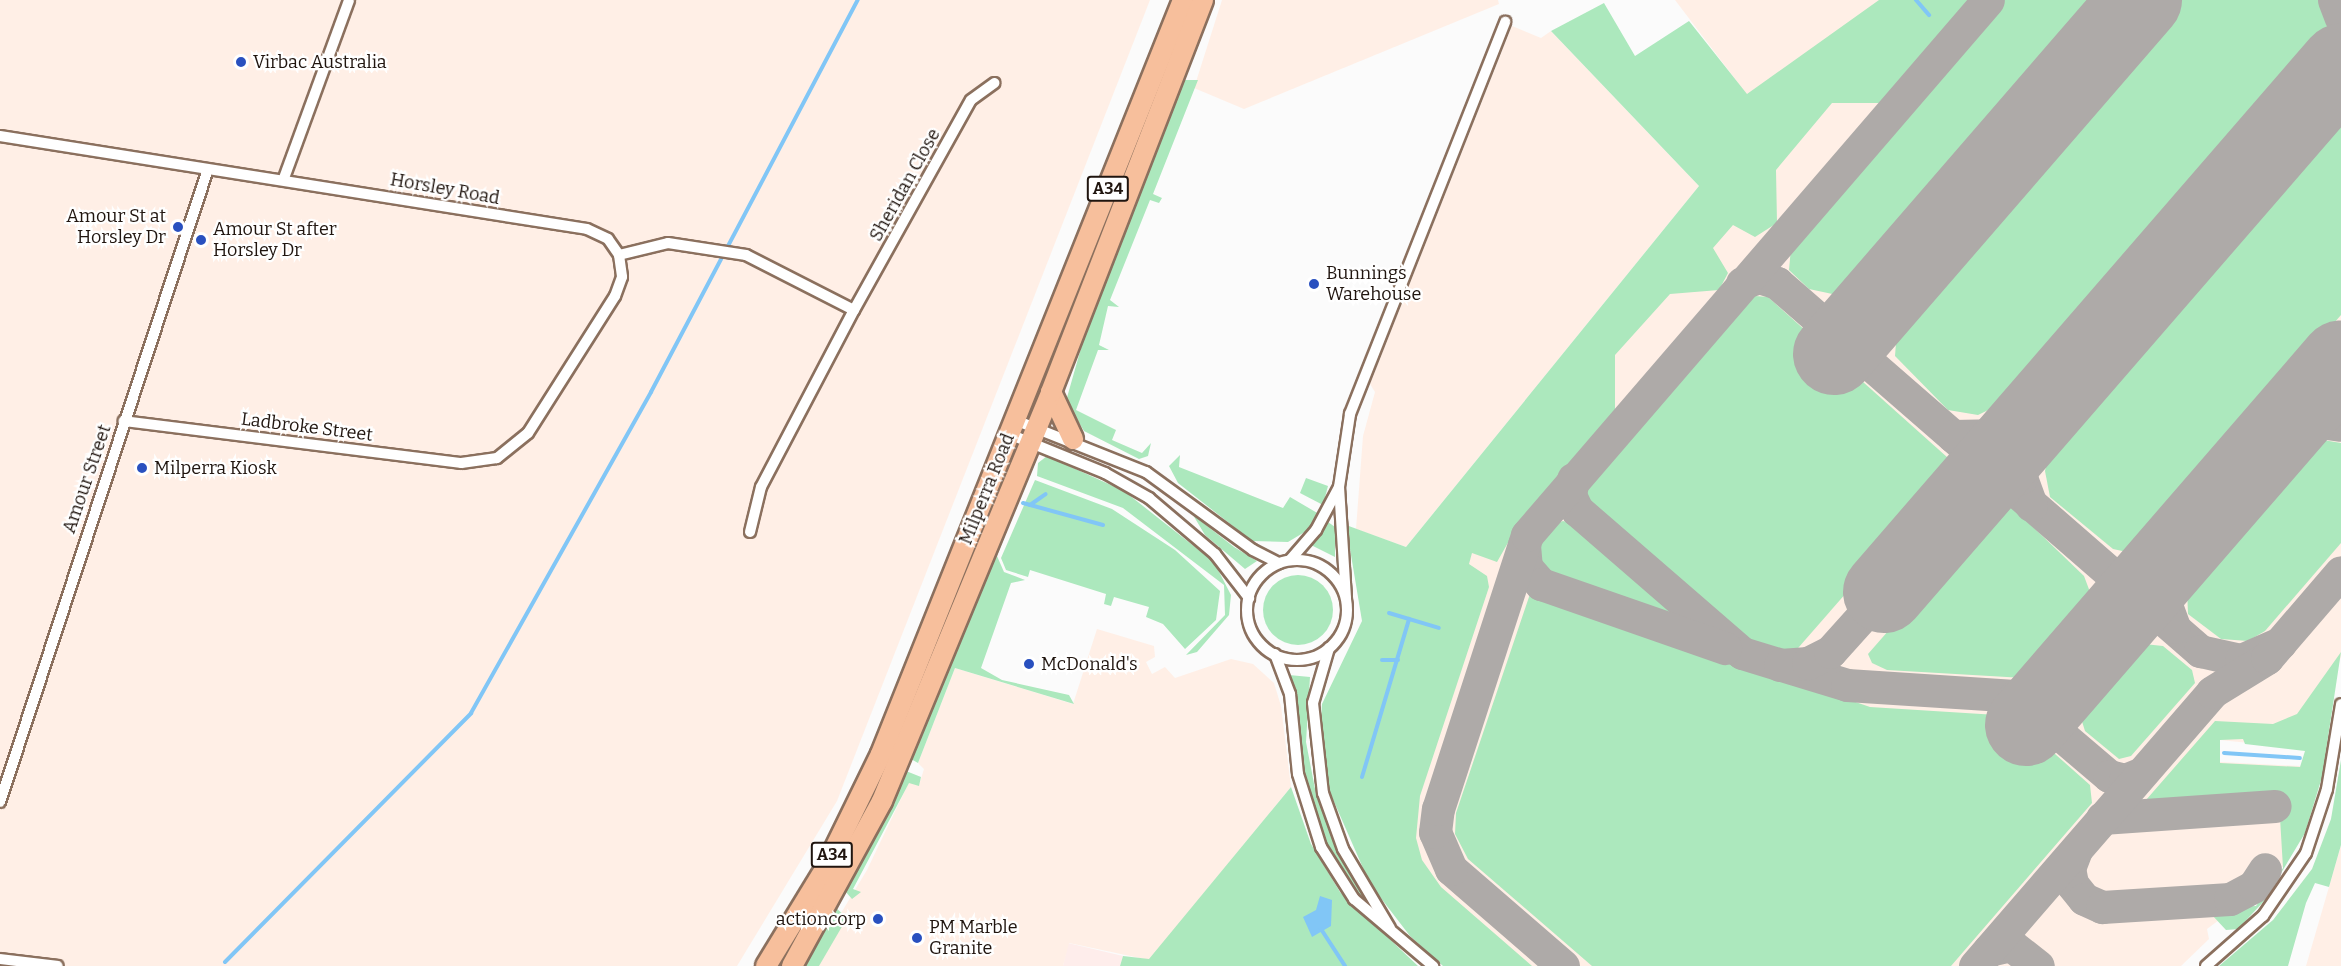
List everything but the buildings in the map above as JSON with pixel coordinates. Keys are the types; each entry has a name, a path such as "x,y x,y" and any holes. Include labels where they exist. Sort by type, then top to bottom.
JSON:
{"highway":[{"name":"Milperra Road","path":"766,966 856,809 1183,0"},
{"name":"Milperra Road","path":"792,966 882,801 1051,392 1203,0"},
{"path":"1051,392 1073,440"}],"street":[{"path":"284,178 349,0"},
{"path":"1390,929 1343,849 1321,782 1313,703 1329,648 1345,625 1346,598 1339,487 1356,394 1504,22"},
{"name":"Sheridan Close","path":"750,532 761,488 854,310 970,100 994,83"},
{"name":"Horsley Road","path":"0,136 208,169 284,178 587,229 608,239 619,255"},
{"name":"Amour Street","path":"0,802 208,169"},
{"path":"619,255 668,243 746,255 854,310"},
{"name":"Ladbroke Street","path":"124,421 485,462 519,444 537,420 615,296 622,277 619,255"},
{"path":"1012,427 1105,472 1149,498 1215,554 1249,597"},
{"path":"1033,436 1073,440 1146,472 1253,550 1284,561 1319,564 1340,584 1346,598"},
{"path":"1339,487 1316,530 1284,561 1260,576 1249,597 1252,630 1275,654 1290,694 1298,774 1314,831 1354,899 1433,966"},
{"path":"1275,654 1302,659 1329,648"},
{"path":"2206,966 2263,916 2307,853 2327,789 2341,704"},
{"path":"0,959 58,966"}],"shaded area":[{"path":"0,0 1150,0 837,801 737,966 0,966"},
{"path":"1222,0 1498,0 1499,4 1244,109 1194,88"},
{"path":"1675,0 2341,0 2341,657 2306,749 2220,740 2220,762 2300,766 2308,806 2287,860 2258,904 2248,905 2228,924 2219,920 2207,929 2209,939 2181,966 1483,966 1386,827 1481,524 1764,117"},
{"path":"1512,26 1541,38 1551,31 1699,186 1406,547 1356,529 1363,436 1375,392 1370,384"},
{"path":"1097,629 1154,646 1155,657 1146,662 1152,674 1165,667 1175,678 1231,659 1253,664 1274,683 1281,706 1291,787 1149,960 1069,943 1063,966 809,966 867,870 909,782 919,785 924,769 918,763 955,668 1073,704"},
{"path":"2341,845 2341,966 2306,966 2329,887"},
{"path":"1068,943 1123,956 1120,966 1063,966"}],"green space":[{"path":"1879,0 1971,0 1881,103 1832,103 1776,170 1777,223 1755,237 1733,225 1713,248 1728,273 1719,290 1670,294 1615,355 1615,410 1522,518 1497,562 1472,553 1469,564 1487,576 1489,587 1420,796 1416,838 1422,860 1441,887 1532,966 1443,966 1410,936 1370,884 1328,788 1320,734 1322,704 1362,621 1346,525 1406,547 1699,186 1551,31 1604,3 1635,56 1689,21 1747,94"},
{"path":"2004,0 2114,0 1866,284 1837,295 1809,289 1789,270 1791,248"},
{"path":"2169,0 2320,0 2331,34 2017,396 1978,415 1948,410 1895,356 1898,316"},
{"path":"1182,80 1198,80 1153,194 1162,198 1159,203 1150,200 1110,300 1119,307 1108,306 1099,345 1109,350 1098,350 1076,410 1116,430 1112,440 1142,453 1151,443 1148,456 1139,459 1084,431 1066,401 1093,306"},
{"path":"2341,117 2341,315 2140,545 2127,552 2113,549 2050,497 2045,471 2051,443 2330,121"},
{"path":"1755,296 1768,297 1957,466 1792,655 1754,649 1592,510 1585,498 1591,478 1742,302"},
{"path":"2323,440 2341,443 2341,543 2265,631 2248,641 2221,639 2188,614 2187,588"},
{"path":"1180,455 1179,467 1283,508 1290,497 1319,514 1308,530 1288,542 1252,541 1178,483 1169,466"},
{"path":"1047,456 1124,491 1214,562 1231,595 1229,615 1197,652 1186,655 1225,615 1224,585 1123,508 1037,476 1038,463"},
{"path":"1306,478 1328,486 1323,505 1300,493"},
{"path":"1035,480 1112,509 1175,550 1220,591 1216,620 1185,649 1163,624 1146,617 1149,607 1114,597 1111,606 1104,604 1106,594 1030,570 1028,577 1006,570 1001,558"},
{"path":"2000,503 2009,504 2084,576 2090,592 2085,607 2024,678 1887,670 1872,663 1868,654"},
{"path":"1193,515 1234,547 1257,561 1245,569 1205,535"},
{"path":"1012,517 997,556 1004,572 1025,580 1011,583 981,668 1002,680 1069,695 1074,704 955,668 918,763 911,759"},
{"path":"1563,521 1579,525 1694,625 1547,577 1538,565 1537,546 1548,527"},
{"path":"1328,522 1335,527 1335,557 1311,545"},
{"path":"1291,575 1305,575 1318,580 1328,590 1333,610 1328,630 1318,640 1305,645 1291,645 1278,640 1268,630 1263,617 1263,603 1268,590 1278,580"},
{"path":"1531,591 1870,707 1997,715 1994,720 2034,757 2046,746 2090,785 2092,803 1951,966 1592,966 1468,859 1455,834 1456,813"},
{"path":"2144,644 2163,646 2192,670 2195,683 2131,756 2119,759 2085,731 2080,715"},
{"path":"2341,652 2322,777 2305,833 2265,900 2238,929 2226,930 2212,915 2220,907 2256,906 2283,868 2279,801 2147,809 2146,800 2215,721 2273,724 2297,714","holes":["2243,739 2245,744 2305,751 2300,767 2220,763 2220,740"]},
{"path":"1289,675 1310,677 1306,742 1316,794 1344,863 1377,913 1352,888 1319,831 1303,777"},
{"path":"2341,760 2341,845 2329,887 2315,883 2306,903 2288,966 2219,966 2273,920 2312,869 2331,819"},
{"path":"906,771 921,777 919,786 909,783 853,889 861,892 852,899 845,891"},
{"path":"1291,787 1311,844 1340,892 1418,966 1120,966 1123,956 1149,959"},
{"path":"835,907 847,918 819,966 801,966"}],"water":[{"path":"1320,896 1332,900 1331,926 1312,937 1303,917 1316,910"}],"waterway":[{"path":"225,962 471,713 651,392 858,0"},
{"path":"1916,0 1929,15"},
{"path":"1030,505 1046,494"},
{"path":"1023,503 1103,525"},
{"path":"1389,613 1439,628"},
{"path":"1362,777 1409,619"},
{"path":"1382,660 1398,660"},
{"path":"2224,753 2300,758"},
{"path":"1321,929 1345,966"}],"taxiway":[{"path":"1563,966 1451,869 1435,832 1438,809 1527,535 1988,0"},
{"path":"2334,0 2341,18"},
{"path":"2305,105 2341,59"},
{"path":"2232,191 2308,107 2341,94"},
{"path":"1742,283 1759,277 1777,283 2200,651 2241,660 2280,643"},
{"path":"2031,505 2021,478 2024,438 2106,336"},
{"path":"2341,365 2334,393 2341,418"},
{"path":"1953,436 2003,435 2039,412"},
{"path":"2174,627 2161,592 2174,556 2282,432 2306,420 2341,425"},
{"path":"1573,479 1570,495 1577,510 1742,653 1847,685 2015,696 2109,776 2125,780 2140,774"},
{"path":"1524,545 1526,567 1541,584 1725,648"},
{"path":"1975,966 2212,692 2267,658 2341,572"},
{"path":"1780,665 1808,663 1830,652 1884,592"},
{"path":"2102,818 2275,806"},
{"path":"2076,850 2069,868 2072,884 2084,899 2102,907 2230,899 2254,886 2265,869"},
{"path":"1989,950 2011,945 2038,966"}],"runway":[{"path":"1834,354 2141,0"},
{"path":"1884,592 2341,65"},
{"path":"2026,725 2341,361"}],"place":[{"name":"Virbac Australia","path":"241,62"},
{"name":"Amour St at Horsley Dr","path":"178,227"},
{"name":"Amour St after Horsley Dr","path":"201,240"},
{"name":"Bunnings Warehouse","path":"1314,284"},
{"name":"Milperra Kiosk","path":"142,468"},
{"name":"McDonald's","path":"1029,664"},
{"name":"actioncorp","path":"878,919"},
{"name":"PM Marble Granite","path":"917,938"}]}
